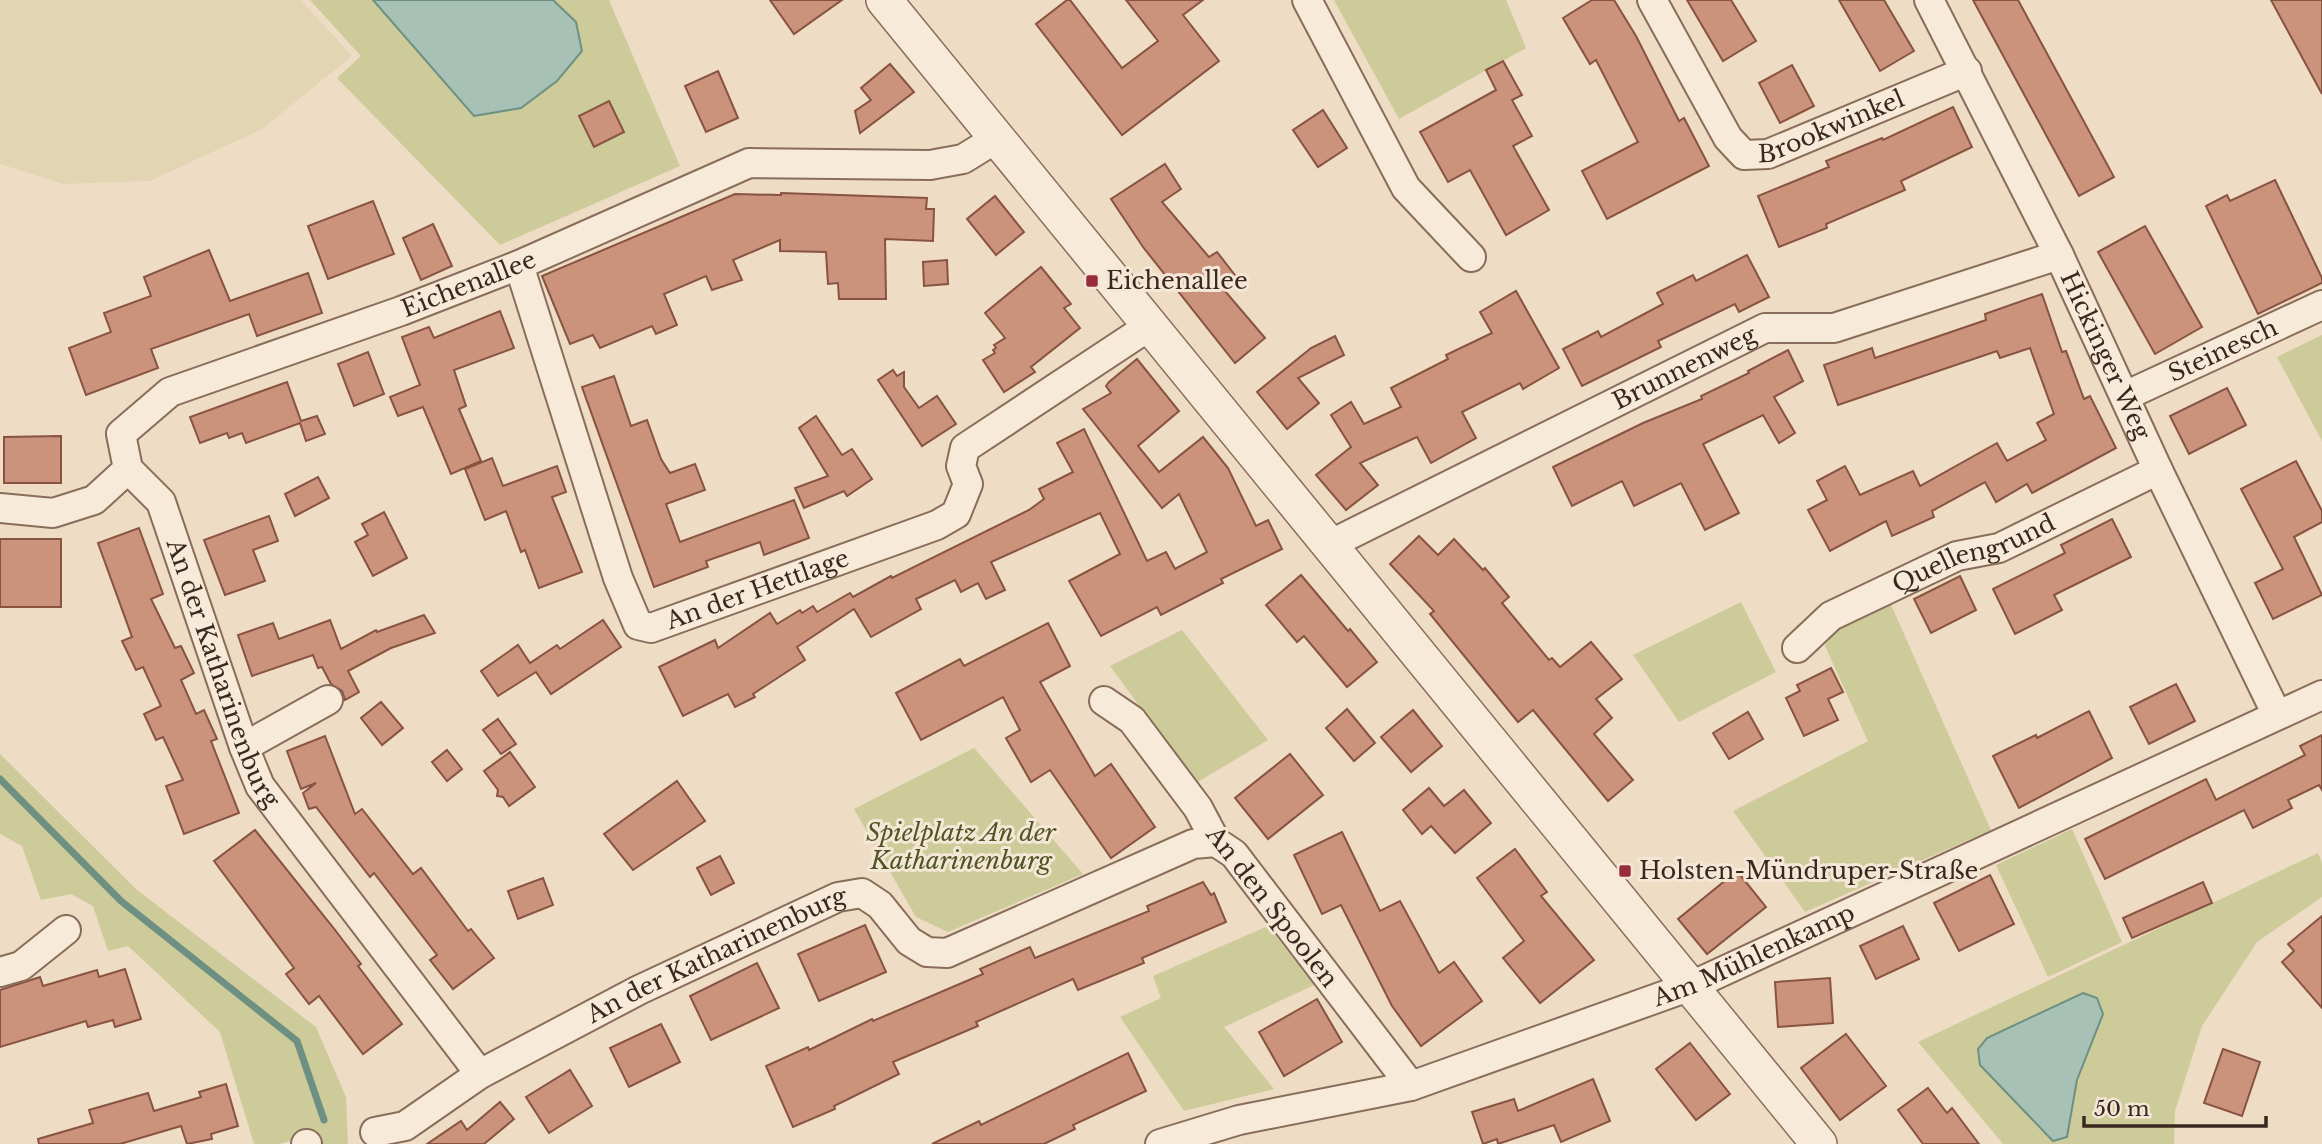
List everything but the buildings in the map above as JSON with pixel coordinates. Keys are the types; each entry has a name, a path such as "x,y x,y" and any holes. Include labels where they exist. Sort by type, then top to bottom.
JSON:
{"street":[{"path":"884,0 1819,1144"},
{"path":"1307,0 1406,188 1471,257"},
{"name":"Brookwinkel","path":"1652,0 1728,138 1744,155 1768,154 1967,71"},
{"name":"Hickinger Weg","path":"1929,0 2059,255 2158,470 2277,716"},
{"name":"Eichenallee","path":"128,469 121,434 170,392 401,311 519,265 749,163 930,165 963,159 997,138"},
{"name":"Brunnenweg","path":"1329,545 1765,328 1834,328 2059,255"},
{"name":"An der Hettlage","path":"519,265 618,578 638,625 651,628 937,525 956,514 968,484 961,466 965,448 1151,326"},
{"name":"Steinesch","path":"2125,396 2322,305"},
{"path":"0,508 53,513 94,500 128,469"},
{"name":"An der Katharinenburg","path":"128,469 161,502 244,747 260,786 480,1074"},
{"name":"Quellengrund","path":"1797,648 1831,616 1957,556 2000,548 2158,470"},
{"name":"Am Mühlenkamp","path":"1160,1144 1239,1120 1411,1086 1691,986 2322,695"},
{"path":"244,747 328,700"},
{"name":"An den Spoolen","path":"1104,701 1132,720 1198,808 1216,842 1234,853 1411,1086"},
{"name":"An der Katharinenburg","path":"375,1132 405,1126 480,1074 639,990 838,897 862,894 880,905 909,941 927,952 947,953 1193,844 1216,842"},
{"path":"0,972 21,965 66,930"}],"shaded area":[{"path":"0,0 301,0 352,56 262,129 150,181 63,184 0,164"},
{"path":"373,0 553,0 576,22 582,51 557,81 521,108 474,116"},
{"path":"2083,993 2097,998 2103,1014 2077,1080 2067,1137 2053,1141 1980,1065 1978,1049 1987,1038"}],"green space":[{"path":"310,0 609,0 680,166 500,245 337,78 361,56"},
{"path":"1334,0 1506,0 1526,48 1399,119"},
{"path":"2322,335 2322,441 2277,357"},
{"path":"1888,598 1991,830 1805,912 1733,811 1868,741 1825,646 1834,626"},
{"path":"1741,602 1776,672 1679,722 1633,655"},
{"path":"1182,630 1268,740 1196,783 1110,666"},
{"name":"Spielplatz An der Katharinenburg","path":"974,748 1083,874 948,932 916,917 854,809"},
{"path":"0,754 137,890 316,1027 346,1097 348,1144 303,1144 301,1138 279,1144 254,1144 220,1032 128,946 108,951 93,906 71,894 41,900 22,846 0,834"},
{"path":"2072,829 2122,942 2048,977 1996,865"},
{"path":"2318,853 2322,863 2322,897 2257,942 2202,1026 2175,1111 2174,1144 2003,1144 1918,1042"},
{"path":"1268,926 1314,985 1224,1027 1274,1089 1184,1111 1120,1017 1161,998 1153,976"}],"waterway":[{"path":"0,779 121,901 297,1041 324,1120"}],"place":[{"name":"Eichenallee","path":"1092,281"},
{"name":"Holsten-Mündruper-Straße","path":"1625,871"}]}
